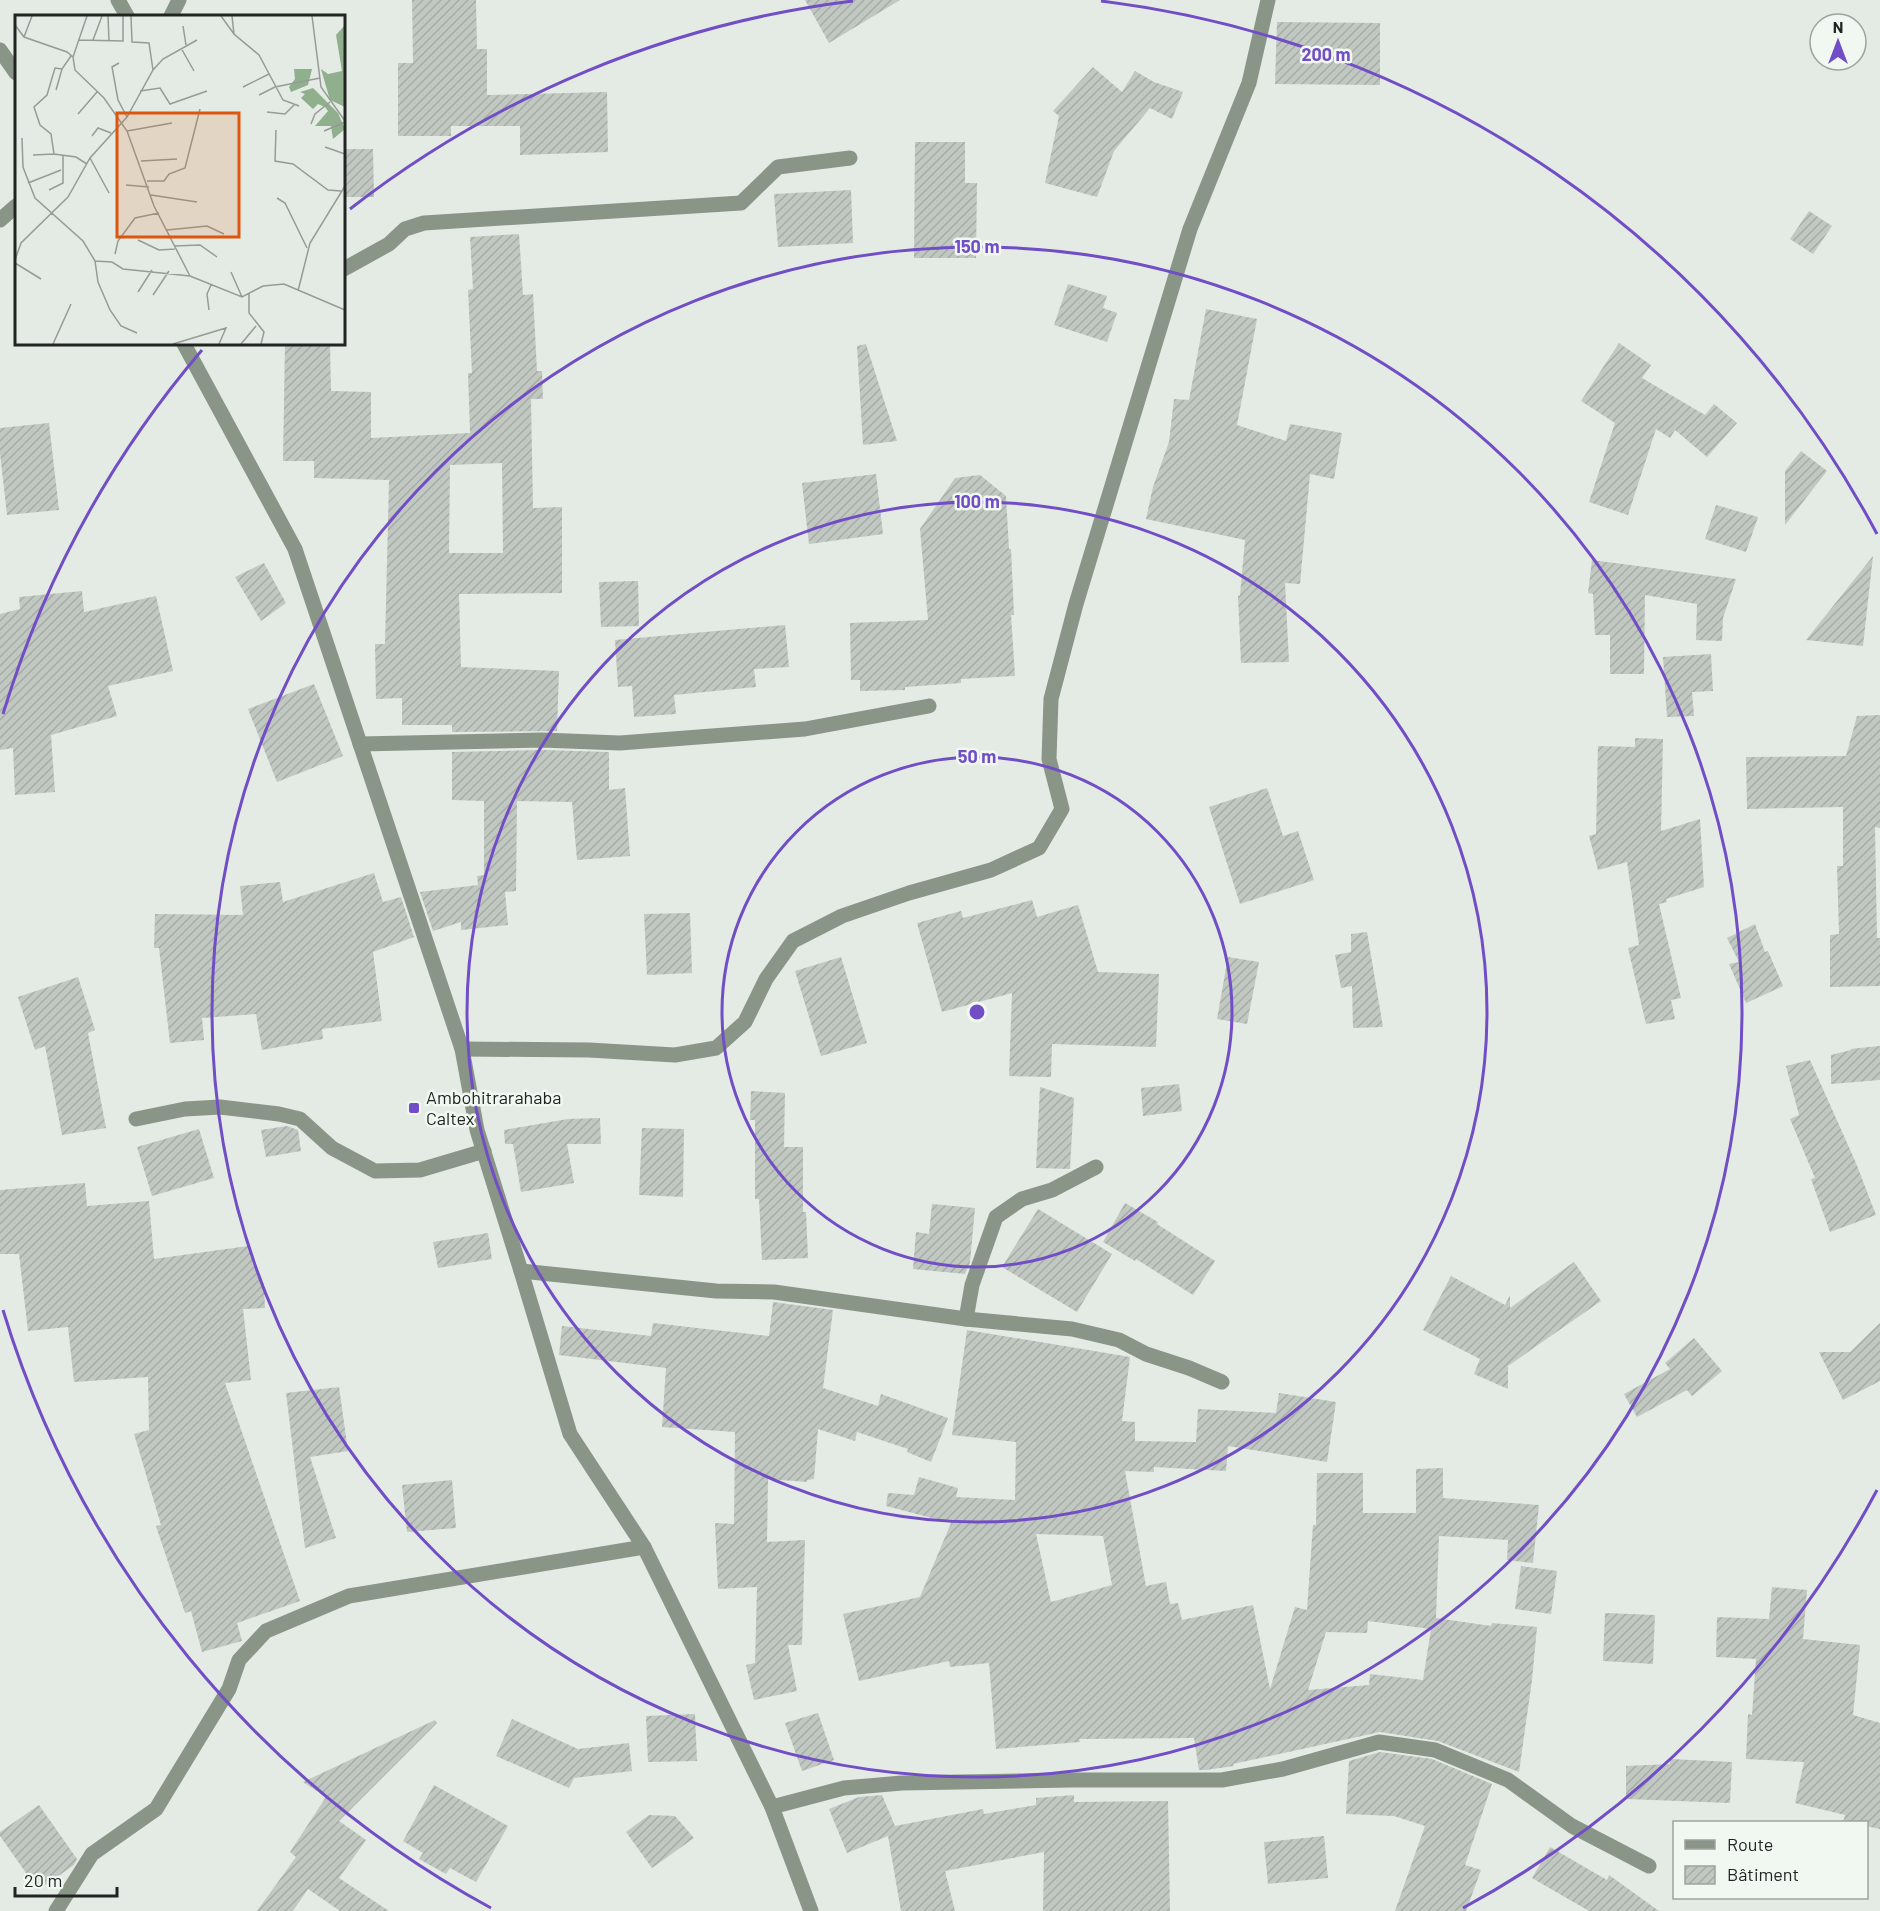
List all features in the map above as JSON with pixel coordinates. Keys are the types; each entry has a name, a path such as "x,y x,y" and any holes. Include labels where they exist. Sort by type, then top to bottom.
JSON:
{"street":[{"path":"118,0 126,15"},
{"path":"172,15 179,0"},
{"path":"462,1048 589,1050 675,1055 716,1048 745,1022 766,979 793,941 842,916 909,893 992,870 1039,848 1062,809 1049,759 1051,699 1062,657 1190,229 1249,83 1268,0"},
{"path":"0,50 15,72"},
{"path":"345,268 389,244 405,229 424,223 741,203 778,167 850,158"},
{"path":"0,220 15,207"},
{"path":"185,345 295,549 462,1048 477,1130 570,1434 644,1547 772,1807 811,1911"},
{"path":"360,744 542,740 620,743 805,729 929,705"},
{"path":"136,1119 185,1110 220,1107 279,1114 300,1119 332,1148 375,1171 420,1170 484,1151"},
{"path":"966,1319 972,1285 996,1217 1022,1199 1052,1190 1096,1167"},
{"path":"522,1271 631,1280 716,1291 774,1292 966,1319 1071,1329 1119,1340 1146,1354 1222,1382"},
{"path":"56,1911 92,1854 156,1809 229,1689 240,1660 266,1631 349,1596 644,1547"},
{"path":"772,1807 844,1788 902,1783 1222,1780 1283,1769 1379,1742 1435,1750 1508,1780 1572,1826 1649,1866"}],"building":[{"path":"412,0 476,0 477,49 487,49 487,95 607,92 608,152 520,155 520,126 451,126 451,136 398,136 398,63 413,63"},
{"path":"805,0 900,0 829,43"},
{"path":"1277,22 1380,23 1380,85 1275,84"},
{"path":"1093,67 1122,92 1135,71 1154,82 1183,92 1172,119 1150,108 1114,151 1097,197 1045,183 1059,116 1053,111"},
{"path":"915,142 965,142 965,183 977,183 976,258 914,258"},
{"path":"345,149 373,149 374,197 345,197"},
{"path":"851,190 853,243 778,247 774,194"},
{"path":"1809,211 1832,226 1813,254 1790,239"},
{"path":"519,234 523,295 533,294 537,371 542,371 543,399 531,399 533,508 562,507 562,593 459,594 461,667 559,671 557,731 452,732 452,725 402,725 402,698 376,699 375,644 385,644 389,480 314,478 314,461 283,461 285,345 330,345 331,391 371,392 371,438 470,433 468,373 472,373 468,290 473,289 470,237","holes":["502,463 503,553 449,553 450,465"]},
{"path":"1068,284 1107,296 1103,308 1117,313 1107,342 1054,325"},
{"path":"1206,309 1257,319 1237,425 1286,441 1290,424 1342,433 1334,479 1310,474 1300,584 1285,583 1289,662 1241,663 1238,596 1240,595 1245,540 1146,519 1153,487 1169,442 1174,399 1189,400"},
{"path":"1619,343 1651,365 1642,378 1705,415 1714,404 1737,423 1707,457 1675,430 1670,438 1656,429 1628,515 1589,502 1615,423 1581,401"},
{"path":"866,344 897,441 863,445 857,346"},
{"path":"49,423 59,510 7,515 0,453 0,428"},
{"path":"1801,451 1827,471 1785,525 1785,471"},
{"path":"876,474 883,534 809,544 802,483"},
{"path":"980,475 1006,496 1009,549 1011,549 1014,615 1011,615 1015,676 961,679 961,683 905,687 905,690 860,691 860,680 851,680 850,623 928,620 920,529 955,478"},
{"path":"1716,505 1758,517 1746,552 1705,539"},
{"path":"1873,556 1863,646 1806,640"},
{"path":"1592,560 1736,579 1723,618 1722,641 1696,640 1697,604 1645,595 1644,674 1610,674 1610,635 1595,635 1593,594 1588,593"},
{"path":"264,563 286,603 261,621 235,577"},
{"path":"638,581 639,626 601,627 599,582"},
{"path":"82,591 84,612 156,596 173,671 108,686 117,716 51,735 55,792 15,795 13,748 0,750 0,614 20,609 19,597"},
{"path":"785,625 789,667 754,669 756,687 674,695 676,714 634,717 632,686 618,687 615,640"},
{"path":"1711,654 1713,691 1692,692 1694,716 1667,717 1663,657"},
{"path":"314,684 343,756 277,782 248,709"},
{"path":"1880,715 1880,828 1875,827 1880,986 1830,987 1830,935 1839,934 1837,866 1843,866 1843,807 1747,809 1746,757 1846,756 1857,716"},
{"path":"1635,738 1663,739 1661,831 1700,819 1704,887 1666,899 1667,902 1659,904 1681,998 1671,1000 1675,1019 1646,1024 1628,948 1639,945 1627,862 1598,870 1589,836 1596,834 1598,746 1635,747"},
{"path":"542,750 609,752 609,790 625,788 630,856 577,860 572,802 517,801 516,891 505,892 508,925 461,930 461,922 433,931 420,892 478,885 477,876 484,875 484,801 452,800 452,752"},
{"path":"1267,788 1283,836 1298,831 1314,880 1240,904 1209,807"},
{"path":"374,873 383,902 401,897 414,937 373,952 382,1021 322,1029 323,1039 262,1050 256,1014 202,1018 204,1040 170,1043 159,948 154,948 155,914 243,915 240,886 280,882 283,902"},
{"path":"1032,900 1037,917 1078,905 1098,972 1159,974 1156,1047 1052,1044 1051,1077 1009,1076 1012,993 942,1012 917,923 961,911 963,918"},
{"path":"690,913 692,973 647,975 644,914"},
{"path":"1755,924 1765,952 1768,951 1783,986 1746,1003 1729,964 1739,962 1727,938"},
{"path":"1367,932 1383,1027 1353,1028 1352,986 1341,988 1335,955 1351,952 1351,934"},
{"path":"841,957 867,1043 821,1056 795,971"},
{"path":"1228,957 1259,962 1247,1024 1217,1019"},
{"path":"78,977 95,1030 88,1033 106,1128 62,1135 45,1046 35,1050 18,997"},
{"path":"1880,1046 1880,1080 1831,1084 1831,1055 1850,1049"},
{"path":"1810,1060 1856,1163 1876,1215 1830,1232 1811,1179 1815,1178 1790,1119 1799,1115 1786,1066"},
{"path":"1179,1084 1182,1111 1143,1116 1141,1088"},
{"path":"1040,1087 1074,1098 1070,1169 1036,1168"},
{"path":"751,1091 785,1093 784,1147 803,1147 803,1212 806,1212 808,1258 762,1260 759,1199 755,1199 755,1120 750,1120"},
{"path":"600,1118 601,1144 567,1144 574,1183 521,1192 513,1144 505,1144 504,1130 568,1119"},
{"path":"287,1126 298,1130 301,1151 266,1157 261,1130"},
{"path":"642,1128 684,1129 683,1197 639,1195"},
{"path":"199,1129 214,1178 152,1196 137,1147"},
{"path":"85,1183 87,1206 149,1201 154,1259 248,1246 264,1284 265,1308 243,1309 251,1380 225,1383 300,1601 237,1623 242,1641 202,1652 191,1611 185,1613 156,1526 161,1525 134,1434 149,1430 148,1377 74,1382 68,1327 28,1331 19,1254 0,1254 0,1190"},
{"path":"1125,1203 1158,1222 1157,1224 1215,1261 1193,1295 1136,1259 1135,1261 1103,1242"},
{"path":"932,1204 975,1208 970,1262 965,1274 913,1269 916,1232 929,1234"},
{"path":"1038,1209 1112,1254 1077,1312 1002,1267"},
{"path":"488,1233 492,1259 438,1268 433,1242"},
{"path":"1574,1262 1601,1301 1508,1366 1508,1389 1474,1374 1480,1359 1423,1330 1451,1276 1505,1305 1510,1295 1510,1308"},
{"path":"773,1302 833,1310 823,1388 878,1406 881,1394 948,1418 931,1462 907,1452 908,1449 857,1432 855,1441 818,1429 814,1479 807,1480 807,1482 768,1479 767,1542 805,1540 802,1645 788,1645 797,1691 754,1700 746,1665 755,1663 757,1587 718,1589 715,1523 734,1524 735,1432 662,1427 666,1368 559,1355 562,1326 651,1336 653,1323 769,1336"},
{"path":"1880,1323 1880,1381 1843,1400 1819,1352 1850,1352"},
{"path":"967,1330 1130,1357 1122,1421 1135,1422 1135,1441 1196,1442 1198,1409 1276,1413 1279,1393 1336,1402 1327,1462 1228,1446 1226,1471 1154,1467 1154,1472 1125,1471 1146,1586 1166,1582 1170,1604 1178,1603 1182,1620 1253,1605 1270,1689 1295,1607 1307,1610 1313,1525 1316,1525 1317,1473 1363,1473 1363,1513 1416,1513 1416,1469 1443,1468 1443,1498 1539,1505 1533,1563 1507,1560 1508,1540 1439,1536 1436,1618 1491,1626 1492,1623 1537,1627 1519,1772 1438,1741 1380,1732 1233,1764 1234,1766 1206,1770 1199,1770 1194,1738 1079,1739 1080,1742 996,1749 989,1663 950,1667 949,1661 859,1681 843,1614 920,1597 951,1523 886,1506 888,1493 914,1495 919,1477 958,1488 956,1497 1015,1500 1016,1442 952,1435","holes":["1036,1534 1103,1536 1112,1585 1051,1602","1368,1621 1431,1629 1423,1680 1370,1674 1369,1685 1308,1690 1326,1632 1367,1633"]},
{"path":"1694,1338 1722,1371 1692,1396 1687,1390 1637,1417 1624,1394 1670,1369 1665,1363"},
{"path":"339,1387 348,1451 310,1457 336,1538 305,1548 286,1393"},
{"path":"452,1480 456,1528 407,1532 402,1485"},
{"path":"1521,1566 1557,1571 1551,1614 1515,1609"},
{"path":"1772,1587 1807,1590 1803,1639 1860,1645 1853,1715 1880,1723 1880,1829 1868,1826 1868,1821 1843,1821 1845,1815 1795,1803 1804,1762 1746,1759 1748,1714 1752,1715 1756,1659 1716,1657 1717,1617 1769,1619"},
{"path":"1605,1613 1655,1615 1653,1664 1603,1661"},
{"path":"818,1713 834,1760 802,1771 785,1723"},
{"path":"695,1714 697,1761 648,1762 646,1716"},
{"path":"512,1719 578,1749 629,1743 632,1771 574,1778 569,1788 496,1756"},
{"path":"435,1720 437,1723 339,1821 366,1840 339,1878 389,1911 340,1911 308,1889 293,1911 257,1911 296,1857 290,1852 326,1797 303,1782"},
{"path":"1380,1752 1432,1759 1492,1784 1465,1865 1481,1870 1466,1911 1395,1911 1425,1826 1394,1816 1346,1814 1349,1761"},
{"path":"1670,1759 1732,1762 1730,1803 1626,1799 1626,1766 1670,1764"},
{"path":"434,1785 508,1826 476,1882 450,1868 446,1874 419,1859 423,1853 403,1841"},
{"path":"882,1795 895,1826 983,1809 984,1814 1036,1805 1036,1798 1074,1795 1074,1802 1168,1801 1170,1911 1043,1911 1044,1852 945,1871 955,1911 901,1911 888,1836 847,1853 829,1809 859,1797"},
{"path":"39,1805 77,1859 74,1865 38,1890 0,1836 0,1832"},
{"path":"649,1815 675,1816 694,1838 652,1868 626,1832"},
{"path":"1324,1836 1328,1878 1268,1884 1264,1842"},
{"path":"1550,1847 1607,1880 1609,1875 1659,1911 1589,1911 1532,1878"}],"place":[{"name":"Ambohitrarahaba Caltex","path":"414,1108"}]}
